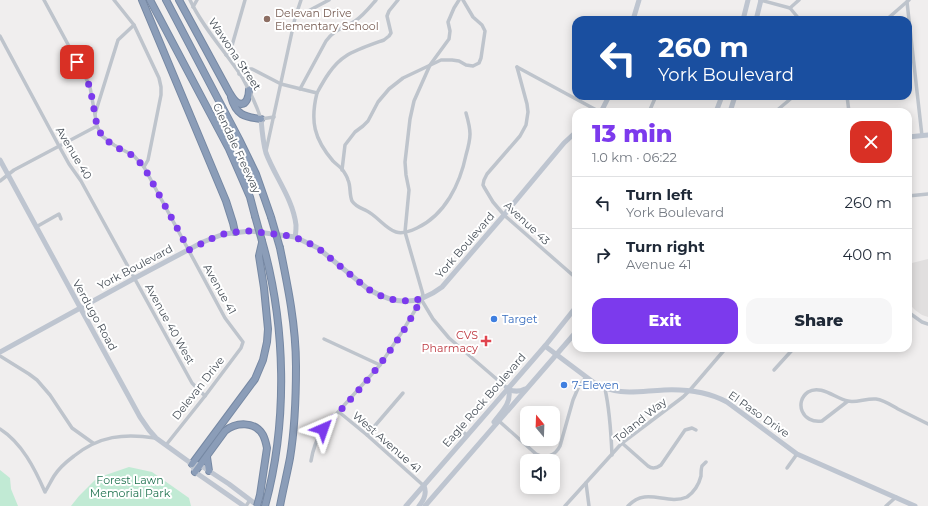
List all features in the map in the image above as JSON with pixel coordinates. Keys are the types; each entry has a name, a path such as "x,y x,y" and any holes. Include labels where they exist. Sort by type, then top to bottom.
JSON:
{"highway":[{"path":"142,0 226,201 235,232"},
{"name":"Glendale Freeway","path":"150,0 229,148 250,197 274,293 281,356 281,387 275,460 265,506"},
{"name":"Glendale Freeway","path":"166,0 239,138 256,174 280,248 289,291 296,366 294,419 290,457 280,506"},
{"path":"179,0 229,92 236,102 241,103 247,101 249,90"},
{"path":"229,92 236,110 249,117 261,120"},
{"path":"192,464 252,383 263,360 268,329 259,256 262,243"},
{"path":"195,472 225,431 236,425 243,424 249,424 255,427 260,430 263,435 266,448 257,506"},
{"path":"206,457 209,471"}],"street":[{"name":"Avenue 41","path":"44,0 90,87 94,115 102,136 114,146 134,156 144,167 225,318 243,342"},
{"path":"114,0 134,25 160,78 161,95 148,160 144,167"},
{"name":"Wawona Street","path":"190,0 193,7 249,90 261,120"},
{"path":"193,7 197,0"},
{"path":"226,55 231,49 245,0"},
{"path":"266,152 295,18 301,0"},
{"path":"295,18 329,0"},
{"path":"300,89 326,41 331,35 335,31 357,20 376,0"},
{"path":"398,0 387,16 391,33 389,36 384,40 346,56 332,70 322,83 317,93 313,113 317,135 323,147 348,179 350,196 357,206 368,211 390,230 398,233 423,225 432,219 442,209 451,196 464,167 470,134 466,114"},
{"path":"311,461 316,439 323,429 380,365 402,332 423,295 405,232 409,190 405,162 410,118 414,101 430,65 449,39 450,31 448,22 459,0"},
{"path":"342,170 345,145 355,132 368,122 378,102 389,89 403,78 440,60 459,61 466,65 473,66 479,63 485,31 482,25 473,17 463,0"},
{"path":"634,16 639,0"},
{"path":"744,16 748,0"},
{"path":"757,16 761,0 790,8 797,16"},
{"path":"790,8 799,0"},
{"path":"891,16 908,1"},
{"path":"908,1 910,16"},
{"path":"94,115 118,40 134,25"},
{"name":"Avenue 40","path":"0,36 69,164 81,181 135,278"},
{"path":"912,40 922,136"},
{"name":"Avenue 43","path":"572,96 517,67 527,104 528,112 526,125 520,136 487,174 483,184 493,202 504,215 572,274"},
{"path":"239,74 247,69 252,69 281,84 317,93"},
{"name":"Avenue 43","path":"579,100 594,108"},
{"path":"780,108 789,100"},
{"path":"274,117 261,120 266,152 293,212 296,226 295,237"},
{"path":"0,182 14,170 97,126"},
{"path":"912,137 928,135"},
{"name":"York Boulevard","path":"0,352 189,250 213,238 235,232 250,231 295,237 318,248 376,294 393,300 403,301 421,299 435,293 442,287 564,143 572,136"},
{"name":"Verdugo Road","path":"0,160 140,417 149,430 156,438 192,464 200,465 229,484 257,506"},
{"path":"912,196 928,194"},
{"path":"36,227 59,214 61,219"},
{"name":"Avenue 40 West","path":"135,278 192,383 205,396"},
{"path":"421,299 433,319 450,340 507,388 511,391 518,392 529,387"},
{"name":"Eagle Rock Boulevard","path":"406,506 545,346 572,312"},
{"path":"912,315 922,322 928,324"},
{"path":"425,506 572,337"},
{"path":"324,339 380,365"},
{"name":"Delevan Drive","path":"166,445 241,348 243,342"},
{"name":"El Paso Drive","path":"545,346 586,377 605,389 626,393 690,390 713,395 727,402 797,454 915,506"},
{"name":"Toland Way","path":"565,506 622,444 690,390 723,352"},
{"path":"774,370 790,352"},
{"path":"0,356 38,380 72,428 93,443"},
{"path":"499,421 536,454 544,457 552,455 560,446 573,400 579,386 586,377"},
{"path":"487,435 494,421 505,408 509,400 509,390 507,388"},
{"path":"605,389 610,417 612,455"},
{"path":"848,401 822,421 817,422 808,419 802,411 801,406 808,392 822,390 848,401 873,399 883,401 928,424"},
{"path":"367,435 403,393"},
{"name":"West Avenue 41","path":"339,412 424,486"},
{"path":"0,428 11,437 22,450 38,475 45,492 55,475 65,464 78,452 93,443 122,436 143,436 156,438"},
{"path":"622,444 648,466 655,468 661,465 685,430 692,428 696,430"},
{"path":"460,430 467,435"},
{"path":"787,468 797,454"},
{"path":"628,506 633,501 643,498 652,498 672,502 688,496 699,482 702,467 706,462"},
{"path":"192,464 195,472 245,506 250,500"},
{"path":"586,483 589,506"},
{"path":"419,506 425,495 424,486"},
{"path":"886,506 896,498"}],"shaded area":[{"path":"928,259 928,317 922,315 912,307 912,263"}],"green space":[{"name":"Forest Lawn Memorial Park","path":"129,467 152,472 189,498 191,506 71,506 97,478"},
{"path":"0,470 10,478 11,489 18,506 0,506"}],"place":[{"name":"Delevan Drive Elementary School","path":"267,19"},
{"name":"Target","path":"494,319"},
{"name":"CVS Pharmacy","path":"486,341"},
{"name":"7-Eleven","path":"564,385"}],"route":[{"path":"77,62 90,87 94,115 102,136 114,146 134,156 144,167 189,250 213,238 235,232 250,231 295,237 318,248 376,294 393,300 412,301 421,299 402,332 380,365 323,429"}]}
